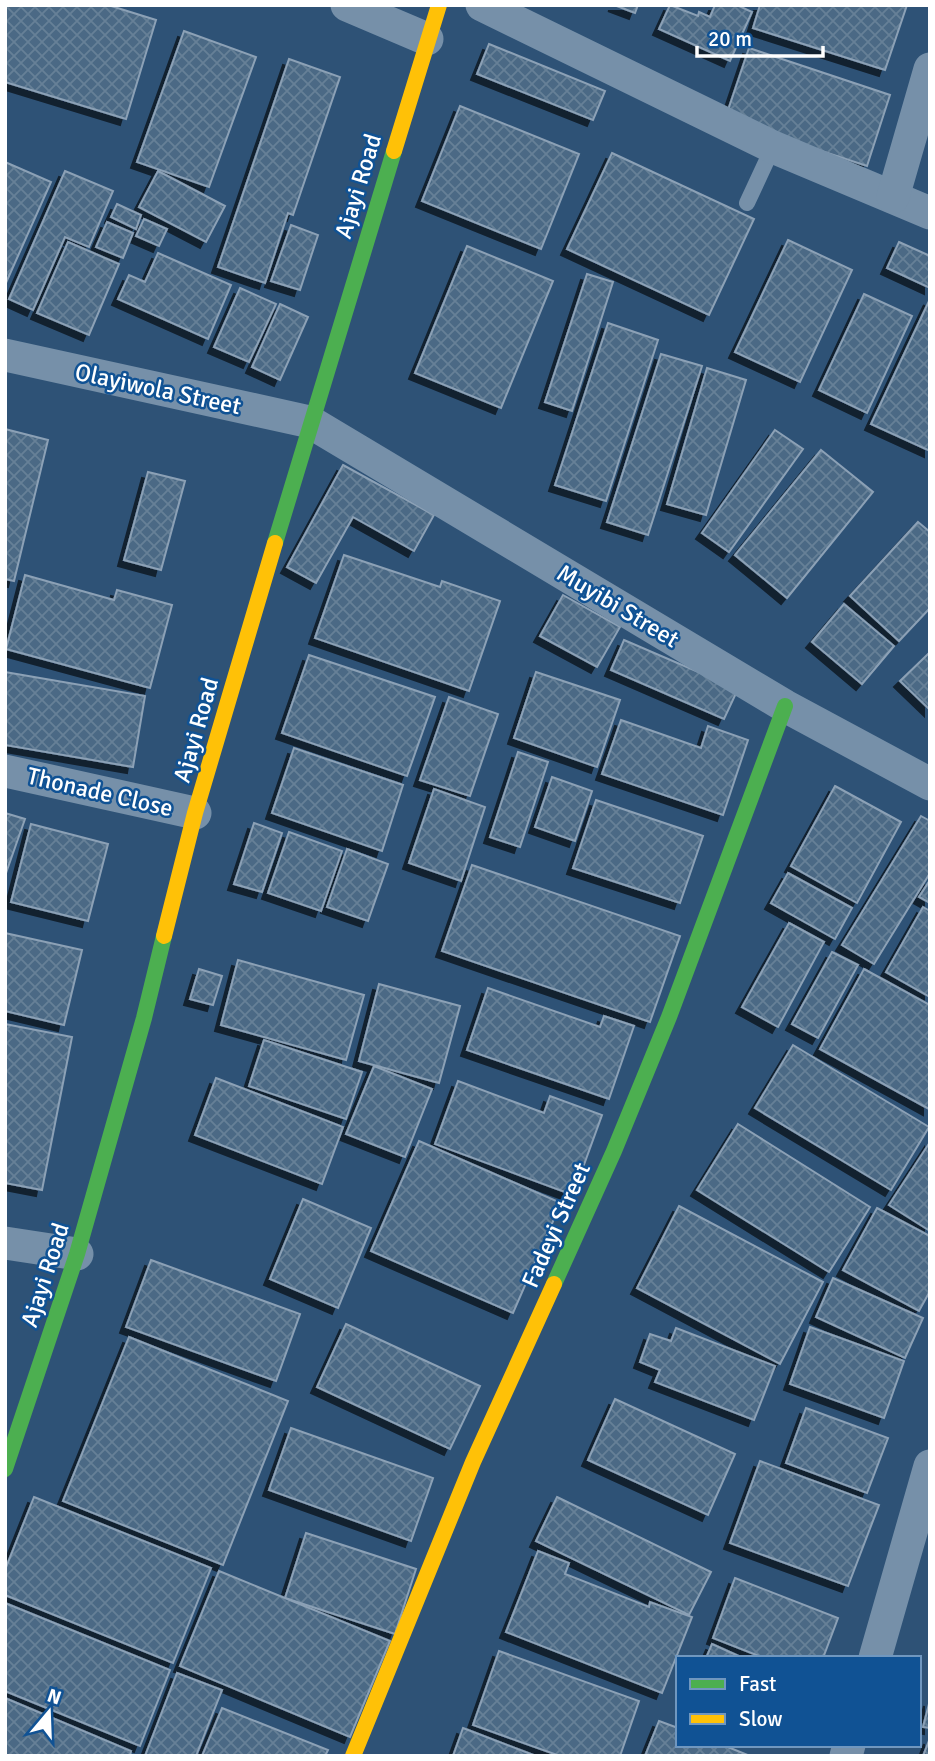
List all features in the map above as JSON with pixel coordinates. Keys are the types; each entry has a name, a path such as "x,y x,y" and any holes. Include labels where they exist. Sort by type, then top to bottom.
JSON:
{"street":[{"path":"347,5 427,39"},
{"name":"Ajayi Road","path":"5,1469 77,1254 145,1018 195,813 310,422 439,5"},
{"path":"482,5 773,147 930,213"},
{"path":"893,197 930,69"},
{"name":"Olayiwola Street","path":"5,355 310,422"},
{"name":"Muyibi Street","path":"310,422 785,706 930,784"},
{"name":"Fadeyi Street","path":"353,1756 473,1462 614,1151 669,1017 785,706"},
{"name":"Thonade Close","path":"5,771 195,813"},
{"path":"5,1242 77,1254"},
{"path":"876,1656 930,1466"}],"lane":[{"path":"747,203 773,147"}],"building":[{"path":"5,5 108,5 156,20 126,119 5,82"},
{"path":"614,5 638,5 635,13"},
{"path":"670,5 698,16 699,12 710,17 715,5 737,5 752,12 730,61 659,29"},
{"path":"760,5 907,5 885,70 753,28"},
{"path":"184,31 256,57 209,187 137,162"},
{"path":"489,44 605,91 593,120 477,74"},
{"path":"749,48 890,95 867,166 725,119"},
{"path":"289,59 340,77 293,215 288,213 265,283 218,267"},
{"path":"460,106 579,154 541,249 422,201"},
{"path":"612,153 754,219 709,315 567,249"},
{"path":"5,162 51,182 5,285"},
{"path":"65,171 113,191 89,247 65,237 33,310 9,299"},
{"path":"158,171 225,206 206,242 139,207"},
{"path":"117,204 141,215 136,229 111,217"},
{"path":"144,219 167,229 159,246 136,236"},
{"path":"107,222 133,233 123,258 96,247"},
{"path":"291,225 318,235 300,290 271,281"},
{"path":"788,240 852,270 800,382 735,352"},
{"path":"68,242 119,264 89,335 37,313"},
{"path":"899,242 930,256 930,288 887,268"},
{"path":"467,246 553,281 501,408 415,373"},
{"path":"158,253 231,285 208,339 118,299 129,275 145,282"},
{"path":"587,274 613,282 572,411 545,402"},
{"path":"240,288 276,304 249,362 214,347"},
{"path":"864,294 912,316 867,413 819,390"},
{"path":"930,299 930,451 871,424"},
{"path":"280,304 308,317 280,380 252,367"},
{"path":"608,323 658,340 606,501 555,485"},
{"path":"661,354 702,366 648,535 607,522"},
{"path":"707,368 746,380 706,515 667,504"},
{"path":"5,429 48,440 14,581 5,579"},
{"path":"775,430 803,449 729,552 702,533"},
{"path":"821,450 873,492 787,598 735,555"},
{"path":"343,465 434,515 414,551 353,517 316,583 287,567"},
{"path":"148,472 185,481 161,570 124,560"},
{"path":"918,522 930,532 930,608 899,641 850,596"},
{"path":"344,555 440,587 442,581 500,601 469,691 315,638"},
{"path":"25,575 114,600 117,590 172,605 150,688 6,649"},
{"path":"563,595 620,627 597,667 540,636"},
{"path":"844,604 894,646 862,684 812,642"},
{"path":"624,640 738,689 724,719 611,670"},
{"path":"930,652 930,710 900,681"},
{"path":"309,655 435,697 407,776 282,733"},
{"path":"5,672 145,696 133,767 5,745"},
{"path":"536,672 620,700 597,767 514,738"},
{"path":"449,697 498,714 470,796 420,780"},
{"path":"621,720 701,748 708,726 748,740 723,815 602,774"},
{"path":"294,748 403,785 382,851 272,813"},
{"path":"518,752 548,762 520,847 490,837"},
{"path":"552,777 592,791 575,841 535,827"},
{"path":"835,786 901,822 857,903 791,866"},
{"path":"434,789 485,807 461,881 409,863"},
{"path":"596,800 703,836 680,903 573,868"},
{"path":"5,813 25,819 5,876"},
{"path":"921,816 930,821 930,873 874,964 842,945"},
{"path":"254,823 282,833 262,892 234,884"},
{"path":"31,824 108,844 88,921 11,902"},
{"path":"289,832 342,851 321,911 268,893"},
{"path":"347,849 388,864 368,921 327,907"},
{"path":"472,865 680,936 650,1022 442,951"},
{"path":"788,873 852,908 835,939 771,903"},
{"path":"930,880 930,903 919,897"},
{"path":"923,907 930,911 930,997 886,972"},
{"path":"789,923 824,942 778,1027 742,1007"},
{"path":"5,933 82,950 64,1025 5,1011"},
{"path":"832,952 858,965 818,1038 792,1024"},
{"path":"238,960 364,995 346,1060 221,1025"},
{"path":"199,969 222,976 213,1005 190,999"},
{"path":"864,969 930,1005 929,1109 820,1049"},
{"path":"379,984 460,1006 439,1083 359,1061"},
{"path":"488,988 600,1027 604,1016 634,1026 609,1099 467,1050"},
{"path":"5,1024 72,1037 42,1190 5,1183"},
{"path":"264,1040 362,1072 346,1119 249,1086"},
{"path":"793,1045 929,1127 891,1190 755,1108"},
{"path":"374,1066 432,1089 405,1157 346,1134"},
{"path":"216,1078 343,1127 322,1184 195,1135"},
{"path":"458,1081 544,1113 550,1096 602,1115 573,1195 435,1144"},
{"path":"738,1124 870,1207 829,1272 697,1190"},
{"path":"419,1141 561,1203 513,1313 371,1251"},
{"path":"930,1142 930,1231 889,1205"},
{"path":"303,1199 371,1228 338,1308 270,1279"},
{"path":"679,1206 823,1282 780,1364 637,1288"},
{"path":"877,1208 930,1236 930,1291 919,1311 843,1270"},
{"path":"151,1260 300,1314 276,1381 126,1327"},
{"path":"833,1278 923,1318 905,1358 816,1317"},
{"path":"346,1324 480,1386 450,1449 317,1387"},
{"path":"810,1327 904,1361 884,1418 790,1384"},
{"path":"676,1328 775,1366 754,1420 655,1382 660,1370 640,1362 650,1334 671,1341"},
{"path":"129,1337 288,1401 223,1565 63,1501"},
{"path":"615,1399 735,1454 708,1515 588,1460"},
{"path":"806,1408 888,1438 867,1493 786,1463"},
{"path":"291,1428 433,1478 411,1541 269,1490"},
{"path":"760,1461 879,1505 848,1586 730,1543"},
{"path":"34,1497 211,1568 173,1663 5,1595 5,1570"},
{"path":"557,1497 711,1572 689,1615 536,1541"},
{"path":"306,1533 416,1569 395,1634 285,1598"},
{"path":"538,1551 569,1563 565,1574 649,1607 650,1602 692,1617 662,1693 506,1632"},
{"path":"219,1571 390,1641 350,1737 180,1666"},
{"path":"735,1578 838,1618 824,1656 759,1656 713,1638"},
{"path":"5,1603 170,1670 140,1746 5,1691"},
{"path":"712,1644 739,1656 707,1656"},
{"path":"499,1651 639,1701 620,1756 560,1756 473,1725"},
{"path":"177,1673 222,1690 196,1756 145,1756"},
{"path":"5,1698 131,1751 130,1756 5,1756"},
{"path":"930,1700 930,1728 923,1727"},
{"path":"222,1708 328,1750 325,1756 202,1756"},
{"path":"659,1721 676,1727 676,1747 728,1747 750,1756 645,1756"},
{"path":"463,1728 536,1756 453,1756"},
{"path":"930,1738 930,1756 923,1756"}],"traffic: fast":[{"path":"275,543 394,151"},
{"path":"554,1284 614,1151 669,1017 785,706"},
{"path":"5,1469 77,1254 144,1018 164,936"}],"traffic: slow":[{"path":"394,151 439,5"},
{"path":"164,936 195,813 275,543"},
{"path":"353,1756 473,1462 554,1284"}]}
